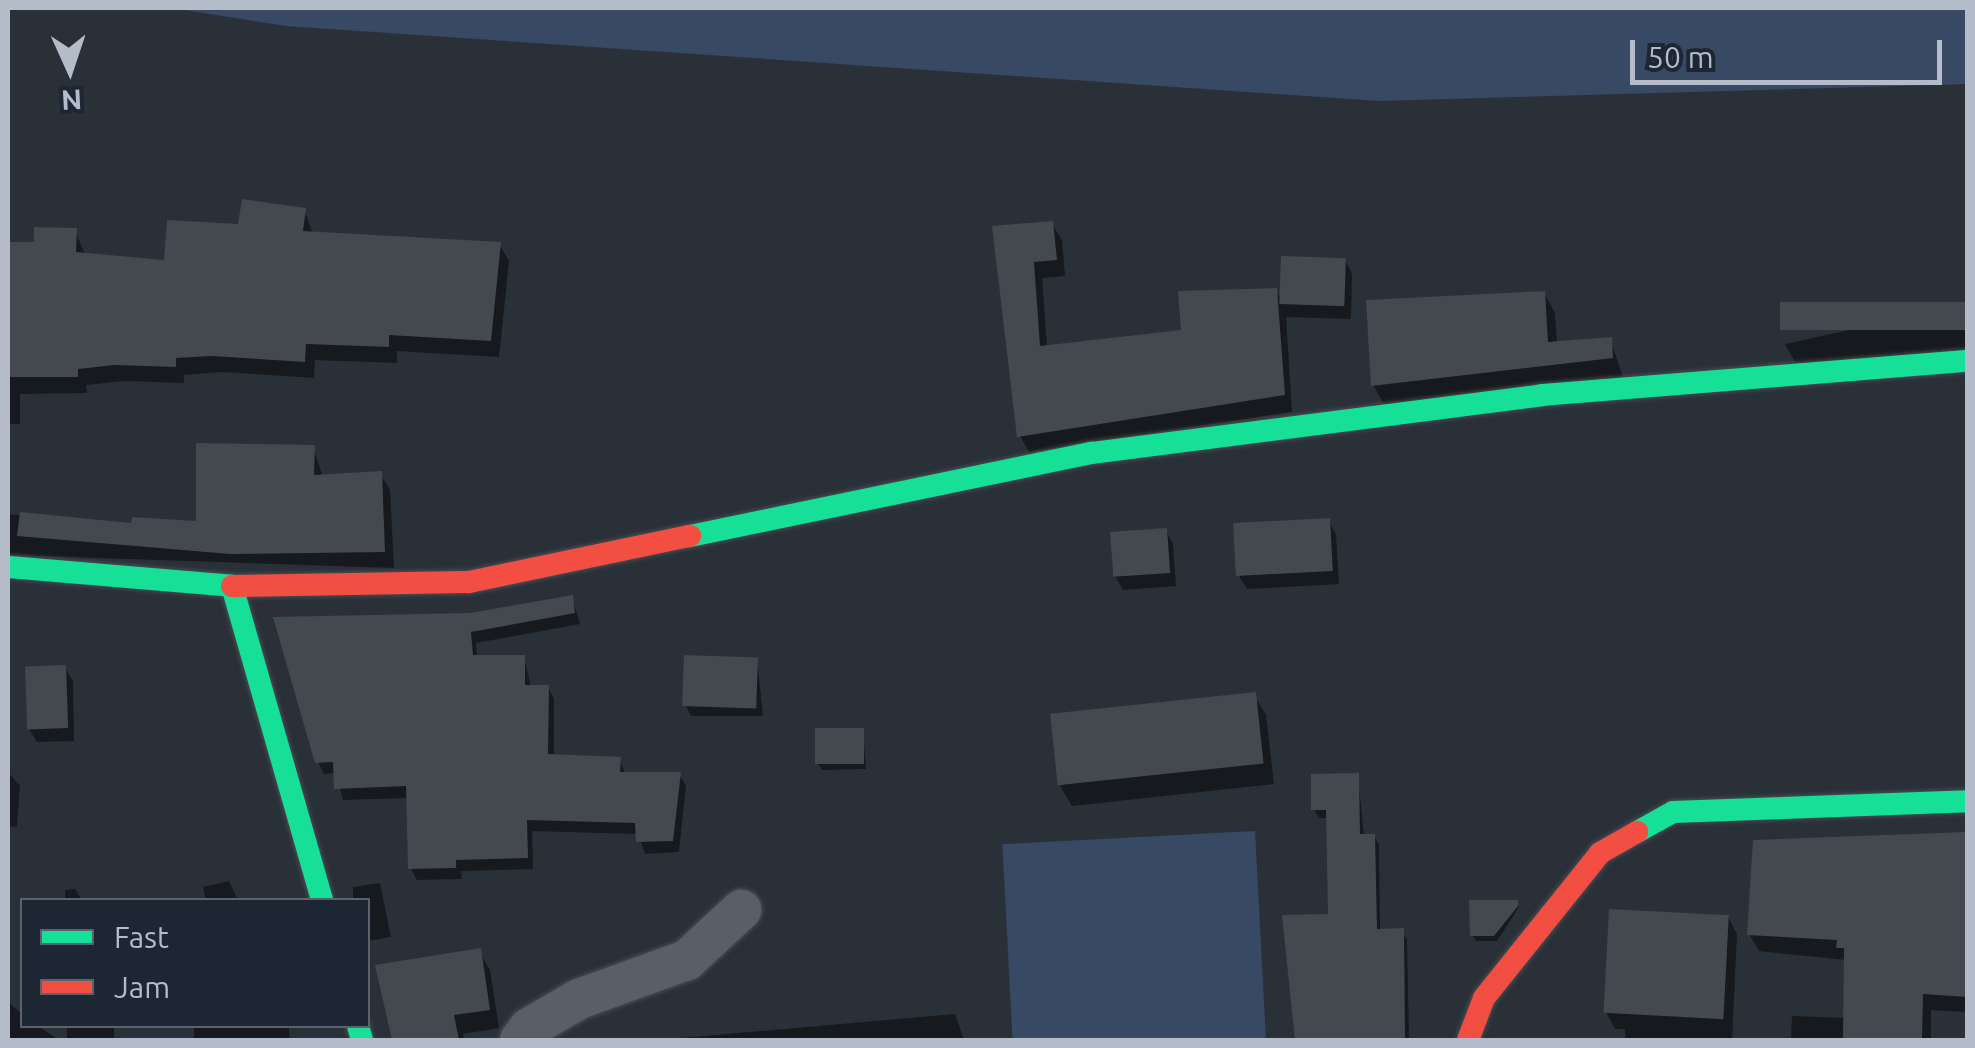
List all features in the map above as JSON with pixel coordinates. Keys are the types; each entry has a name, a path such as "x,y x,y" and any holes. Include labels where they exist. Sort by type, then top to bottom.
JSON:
{"street":[{"path":"8,567 232,586 468,582 1092,453 1542,395 1968,361"},
{"path":"232,586 321,898"},
{"path":"1468,1040 1484,998 1600,853 1672,812 1968,802"},
{"path":"520,1040 528,1028 579,999 688,960 741,910"}],"water":[{"path":"172,8 1967,8 1968,84 1379,101 286,26"},
{"path":"1255,831 1266,1040 1013,1040 1002,844"}],"building":[{"path":"242,199 306,208 303,231 501,242 491,341 389,335 389,347 306,344 305,362 212,356 176,358 176,367 115,365 78,369 78,377 8,377 8,242 34,242 34,227 77,228 76,252 164,260 167,220 238,224"},
{"path":"1053,221 1057,260 1034,262 1040,346 1181,330 1178,291 1277,288 1285,395 1017,437 992,226"},
{"path":"1281,256 1346,258 1344,306 1279,304"},
{"path":"1545,291 1548,342 1612,337 1613,358 1371,386 1366,300"},
{"path":"1780,302 1968,302 1968,330 1780,330"},
{"path":"196,443 315,445 314,475 382,471 385,552 230,554 17,536 20,512 131,523 132,517 196,521"},
{"path":"1330,518 1333,571 1236,576 1233,523"},
{"path":"1167,528 1170,573 1113,577 1110,532"},
{"path":"573,595 575,613 471,632 473,655 525,655 525,685 549,685 548,754 621,757 620,772 681,772 673,841 636,842 635,823 527,820 528,858 456,860 456,868 408,869 406,786 334,789 333,762 315,763 273,617 470,613"},
{"path":"684,655 758,658 756,709 682,706"},
{"path":"66,665 68,728 27,729 25,666"},
{"path":"1256,692 1264,764 1058,785 1050,714"},
{"path":"815,728 864,728 864,764 815,764"},
{"path":"1359,773 1360,834 1375,834 1377,929 1404,928 1405,1040 1295,1040 1282,915 1328,914 1326,810 1311,810 1311,774"},
{"path":"1968,832 1968,997 1923,994 1922,1040 1843,1040 1844,948 1836,948 1837,940 1747,935 1753,840"},
{"path":"1469,900 1518,900 1518,906 1494,936 1470,936"},
{"path":"1609,909 1729,915 1723,1019 1604,1013"},
{"path":"481,948 490,1010 454,1015 459,1040 392,1040 375,965"}],"traffic: fast":[{"path":"690,536 1092,453 1542,395 1968,361"},
{"path":"8,567 232,586 321,898"},
{"path":"1637,832 1673,812 1968,801"},
{"path":"359,1028 362,1040"}],"traffic: jam":[{"path":"232,586 469,582 690,536"},
{"path":"1468,1040 1484,998 1600,853 1637,832"}]}
